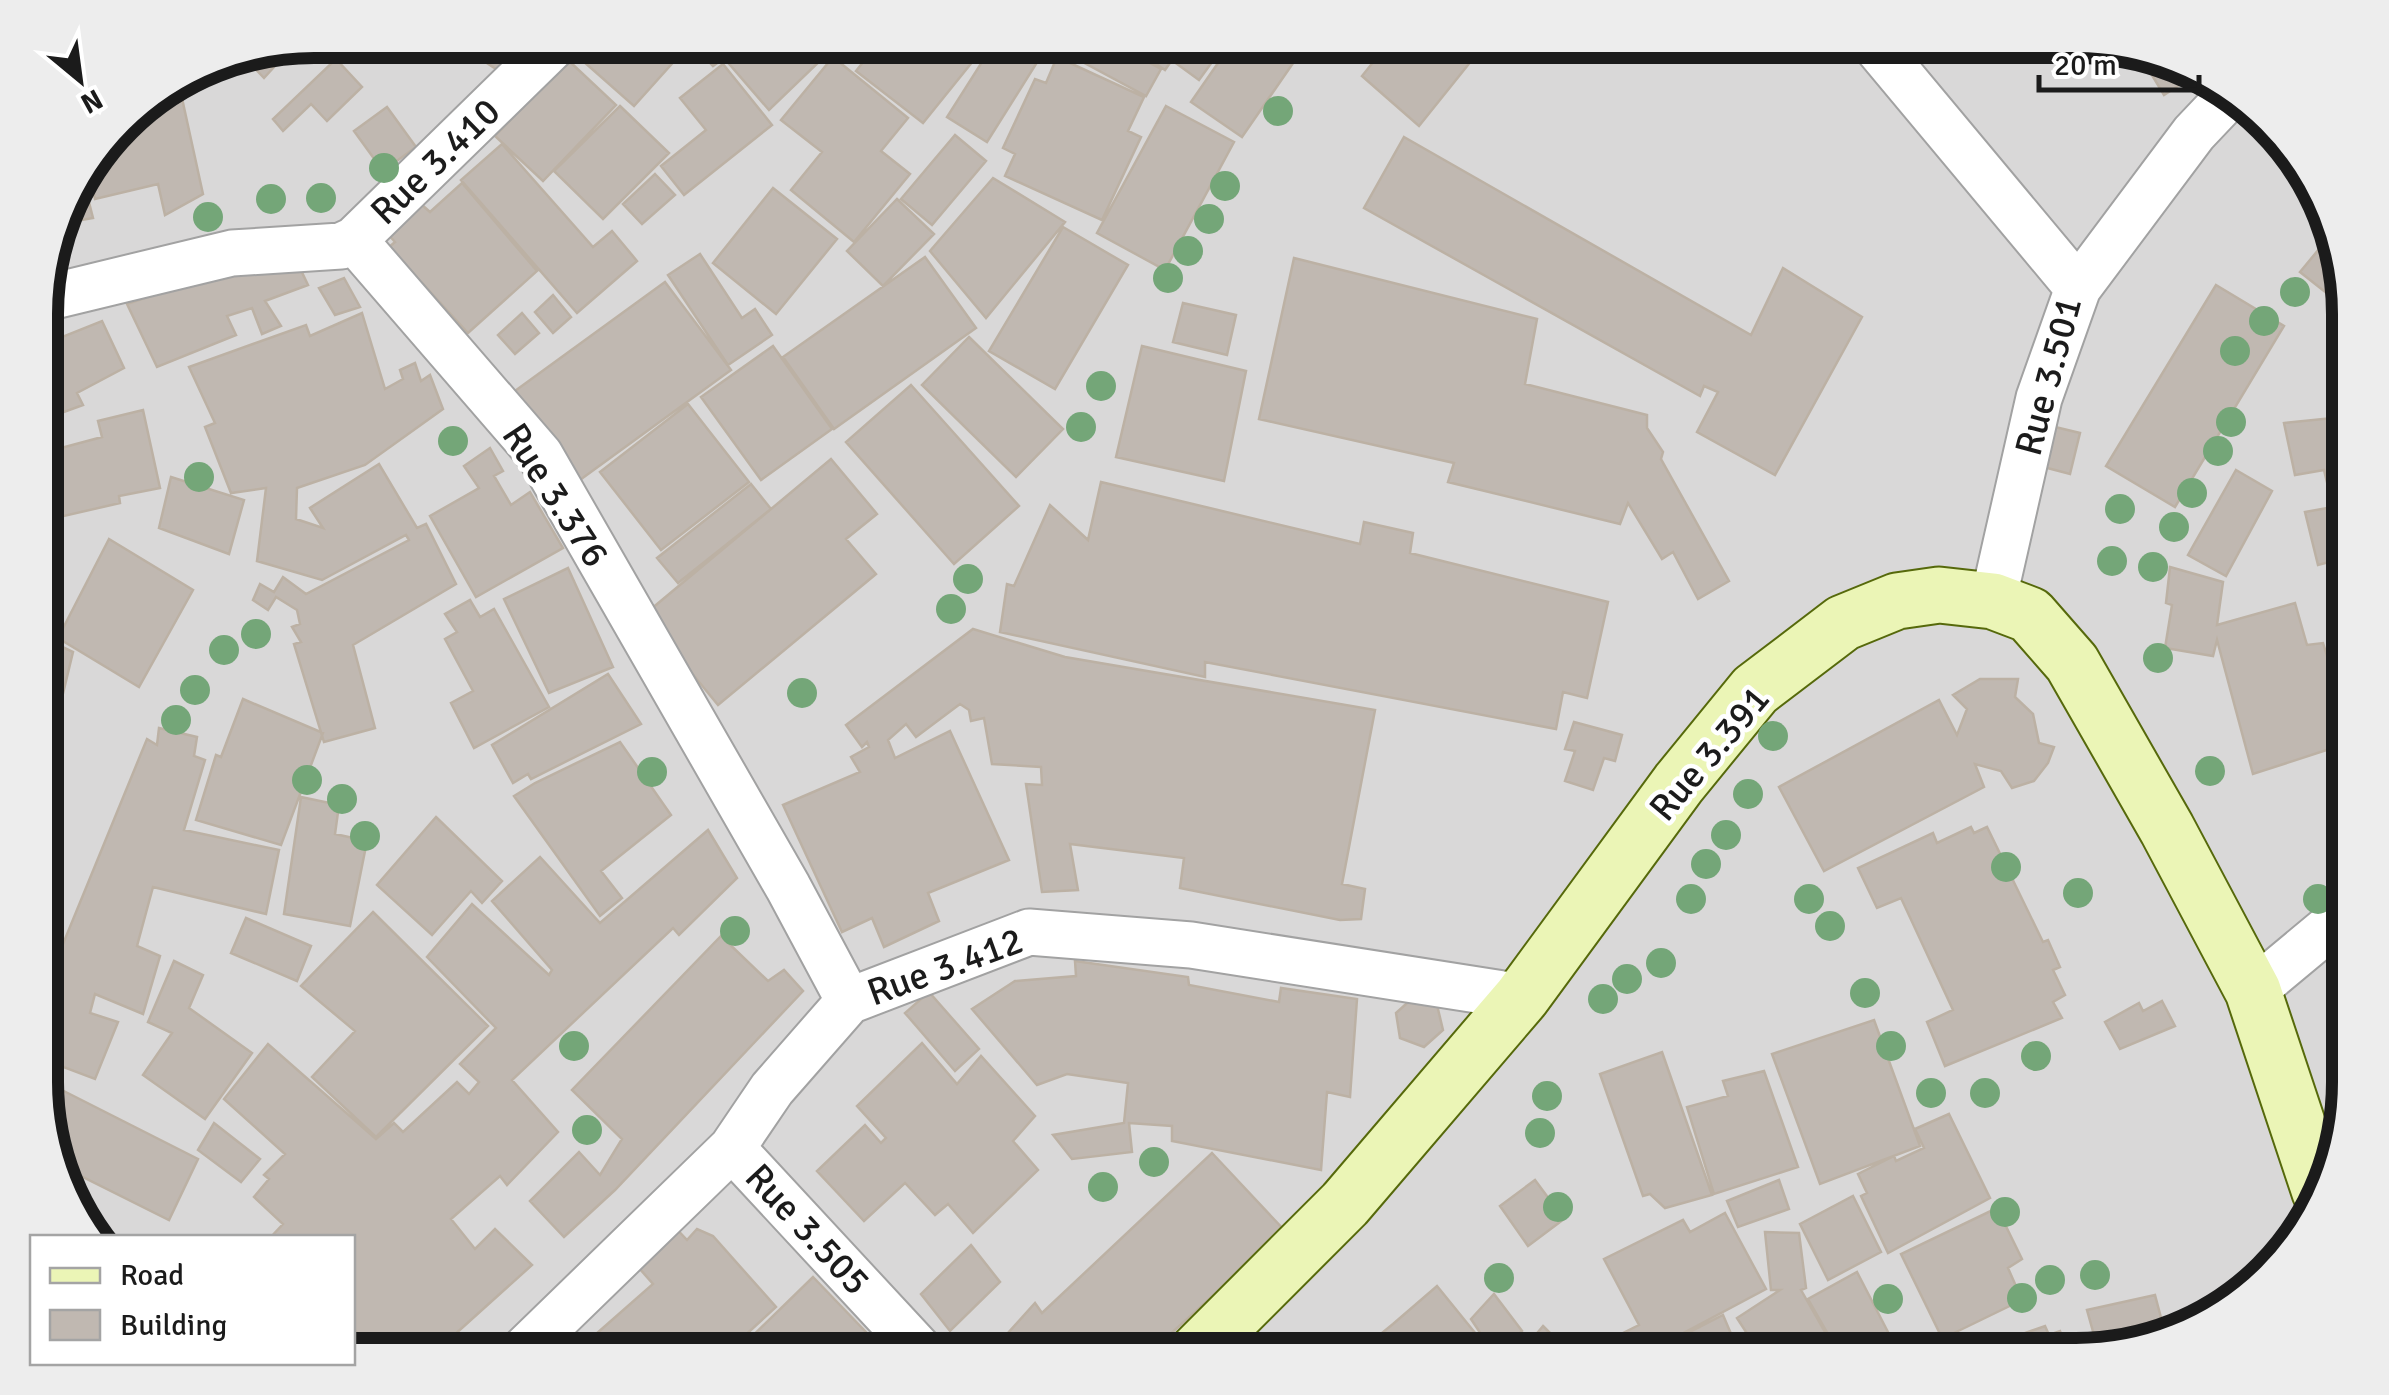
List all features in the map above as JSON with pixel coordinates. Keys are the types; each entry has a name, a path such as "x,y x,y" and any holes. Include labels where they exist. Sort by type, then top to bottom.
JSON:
{"main road":[{"name":"Rue 3.391","path":"1212,1337 1346,1204 1522,997 1679,783 1755,690 1843,623 1897,601 1939,595 1993,601 2030,615 2072,663 2253,991 2314,1174"}],"street":[{"name":"Rue 3.410","path":"354,240 541,58"},
{"name":"Rue 3.501","path":"1887,58 2078,288 2040,398 1993,601"},
{"path":"2078,288 2194,133 2222,104"},
{"path":"59,295 232,253 341,246 354,240"},
{"name":"Rue 3.376","path":"354,240 540,455 788,886 848,1000"},
{"path":"2253,991 2331,926"},
{"name":"Rue 3.412","path":"537,1338 732,1148 772,1089 848,1000 1030,932 1191,945 1522,997"},
{"name":"Rue 3.505","path":"732,1148 908,1338"}],"shaded area":[{"path":"314,58 2076,58 2142,66 2204,92 2257,132 2288,171 2318,231 2331,297 2331,1098 2318,1164 2297,1210 2268,1250 2218,1294 2158,1324 2092,1337 355,1338 355,1235 109,1235 84,1195 66,1148 58,1082 60,280 77,216 92,185 121,145 158,110 185,92 231,71 280,60"}],"building":[{"path":"479,58 507,58 499,71"},
{"path":"580,58 677,58 634,106"},
{"path":"705,58 724,58 713,66"},
{"path":"724,58 823,58 769,110"},
{"path":"832,58 908,118 881,151 910,174 854,242 791,190 822,152 781,120"},
{"path":"866,58 975,58 923,123 856,71"},
{"path":"985,58 1040,58 987,142 947,117"},
{"path":"1059,58 1144,97 1128,131 1141,137 1102,220 1005,176 1015,154 1003,148 1035,79 1046,83"},
{"path":"1075,58 1141,58 1161,69 1146,96"},
{"path":"1148,58 1173,58 1165,70"},
{"path":"1175,58 1215,58 1199,80 1173,61"},
{"path":"1222,58 1297,58 1242,137 1191,102"},
{"path":"1376,58 1474,58 1419,126 1362,76"},
{"path":"336,59 362,87 327,121 311,104 283,131 273,119"},
{"path":"280,60 264,78 252,65"},
{"path":"568,60 616,105 543,181 495,136"},
{"path":"723,64 772,125 684,195 661,166 706,130 680,98"},
{"path":"2148,68 2184,82 2164,95"},
{"path":"181,95 203,194 165,215 158,184 95,199 92,185 121,145 158,110"},
{"path":"620,106 669,153 603,219 554,171"},
{"path":"1166,106 1234,142 1165,270 1097,233"},
{"path":"387,107 416,147 383,171 354,131"},
{"path":"955,135 986,161 932,225 901,199"},
{"path":"1404,137 1751,335 1783,268 1862,317 1775,475 1697,432 1718,392 1704,386 1700,396 1364,208"},
{"path":"502,144 593,247 612,231 637,261 577,313 461,180"},
{"path":"655,174 675,195 642,224 623,204"},
{"path":"993,178 1065,222 986,318 930,251"},
{"path":"462,183 537,271 468,333 389,247 395,242 387,233 422,205 430,212"},
{"path":"773,188 837,239 776,314 713,263"},
{"path":"87,195 93,218 75,221"},
{"path":"897,199 934,234 883,286 847,251"},
{"path":"1063,227 1128,265 1055,389 989,351"},
{"path":"2322,246 2331,296 2300,272"},
{"path":"700,254 742,318 755,309 772,335 728,365 668,275"},
{"path":"265,257 297,262 308,285 265,301 281,326 262,334 252,308 227,316 236,335 157,367 127,304"},
{"path":"925,257 976,328 834,429 783,357"},
{"path":"1294,258 1537,319 1525,384 1647,415 1647,428 1663,452 1661,459 1729,581 1698,599 1673,552 1662,559 1628,503 1620,524 1448,482 1454,463 1259,419"},
{"path":"344,278 360,307 335,315 319,288"},
{"path":"665,282 731,370 573,485 508,396"},
{"path":"2216,285 2284,326 2175,507 2106,466"},
{"path":"553,295 571,317 553,333 535,312"},
{"path":"1183,303 1236,315 1227,355 1173,342"},
{"path":"362,313 385,389 403,379 400,370 415,363 421,381 430,375 443,409 365,465 297,488 296,519 323,528 310,508 379,464 417,528 426,524 456,584 353,645 375,728 324,742 294,644 301,642 292,627 300,624 297,610 276,597 268,610 253,600 260,584 274,592 283,577 306,594 409,540 406,535 322,580 257,561 266,488 231,493 205,427 215,423 189,367 306,325 310,336"},
{"path":"522,313 539,333 515,354 498,335"},
{"path":"102,321 124,368 77,393 83,405 58,414 58,339"},
{"path":"969,337 1063,429 1016,477 922,385"},
{"path":"773,346 832,429 761,480 701,397"},
{"path":"1142,346 1246,371 1224,481 1116,457"},
{"path":"911,385 1019,506 954,564 846,442"},
{"path":"688,404 749,482 661,550 600,472"},
{"path":"143,410 160,488 119,496 120,503 58,517 58,449 102,437 98,421"},
{"path":"2331,418 2331,499 2324,470 2295,475 2284,423"},
{"path":"2051,426 2080,433 2070,474 2040,466"},
{"path":"490,448 503,471 494,476 511,505 530,492 563,548 476,597 430,516 479,488 464,466"},
{"path":"831,459 877,514 846,539 876,574 718,705 644,615"},
{"path":"2236,470 2272,491 2226,576 2188,555"},
{"path":"171,477 244,500 229,554 159,528"},
{"path":"1101,482 1360,544 1364,522 1413,533 1410,553 1608,602 1587,698 1563,692 1556,729 1205,662 1205,677 1000,632 1007,584 1014,586 1050,505 1088,540"},
{"path":"751,484 771,509 678,583 657,558"},
{"path":"2331,507 2331,562 2318,565 2305,512"},
{"path":"109,539 193,590 139,687 58,638"},
{"path":"2170,567 2223,582 2217,625 2295,603 2307,645 2323,643 2331,668 2331,749 2253,774 2217,640 2213,656 2165,648 2172,605 2166,603"},
{"path":"568,568 613,667 549,693 504,599"},
{"path":"470,600 480,617 494,609 549,707 474,748 451,703 473,691 445,639 457,632 445,614"},
{"path":"973,629 1065,657 1375,710 1342,884 1365,889 1361,919 1340,920 1180,888 1184,858 1070,844 1078,890 1042,892 1026,784 1042,785 1041,767 992,764 984,718 971,721 969,710 960,704 916,737 906,724 888,740 895,758 950,731 1009,860 928,893 939,921 884,947 872,918 842,932 783,805 860,772 851,757 869,747 867,742 862,747 846,725"},
{"path":"58,645 73,652 58,705"},
{"path":"608,674 641,724 531,779 528,774 513,783 492,745"},
{"path":"1980,679 2018,679 2015,697 2033,714 2039,743 2054,747 2034,781 2012,788 2001,771 1975,764 1984,787 1824,871 1779,787 1939,700 1957,735 1967,709 1953,695"},
{"path":"243,699 323,733 281,845 196,820 216,755 221,757"},
{"path":"1574,722 1622,735 1615,761 1604,758 1593,790 1565,781 1575,751 1565,749"},
{"path":"159,728 197,737 194,756 205,760 184,830 279,850 266,914 153,887 137,946 160,956 143,1014 95,994 90,1013 118,1022 95,1079 58,1065 58,956 147,739 157,745"},
{"path":"620,742 671,815 601,871 622,898 600,916 514,796"},
{"path":"301,797 339,805 335,834 367,841 350,926 284,914"},
{"path":"436,817 502,881 482,903 471,891 432,935 377,885"},
{"path":"1971,827 1974,833 1987,827 2043,942 2048,940 2060,967 2053,970 2065,995 2053,1002 2062,1018 1945,1066 1927,1022 1953,1010 1901,898 1877,908 1858,868 1933,833 1937,843"},
{"path":"708,830 737,878 679,935 673,928 512,1080 558,1132 507,1185 500,1176 451,1219 475,1249 495,1229 532,1265 451,1338 363,1338 355,1331 355,1235 273,1235 283,1224 254,1197 269,1179 264,1175 285,1154 224,1099 268,1044 376,1139 394,1123 403,1132 457,1082 469,1094 479,1082 460,1064 496,1028 427,957 472,904 549,975 552,970 492,901 540,857 600,923"},
{"path":"373,912 488,1026 376,1137 312,1077 355,1031 301,986"},
{"path":"246,918 311,946 297,981 231,953"},
{"path":"721,936 768,981 784,970 803,991 615,1190 564,1237 530,1201 579,1152 600,1175 622,1139 572,1090"},
{"path":"174,961 203,975 189,1008 252,1053 205,1119 143,1075 172,1033 148,1022"},
{"path":"1075,961 1188,977 1189,985 1279,1002 1281,988 1357,999 1350,1097 1327,1092 1321,1170 1172,1141 1172,1126 1129,1123 1132,1152 1072,1159 1053,1135 1124,1123 1128,1083 1067,1074 1037,1085 972,1009 1015,981 1076,976"},
{"path":"929,992 979,1049 955,1071 905,1013"},
{"path":"1416,995 1437,1005 1443,1030 1424,1047 1400,1038 1396,1013"},
{"path":"2162,1001 2175,1026 2120,1049 2105,1022 2139,1003 2143,1011"},
{"path":"1874,1020 1920,1146 1820,1184 1772,1054"},
{"path":"922,1043 957,1084 981,1056 1035,1116 1013,1141 1038,1170 973,1233 948,1204 935,1215 905,1183 864,1221 817,1171 865,1125 881,1143 886,1138 857,1106"},
{"path":"1662,1052 1712,1195 1665,1208 1650,1194 1643,1196 1600,1074"},
{"path":"1764,1071 1798,1167 1714,1194 1687,1107 1728,1096 1723,1081"},
{"path":"58,1088 198,1159 169,1220 75,1173 66,1148"},
{"path":"1949,1114 1990,1198 1888,1253 1861,1196 1867,1193 1858,1174 1894,1156 1896,1161 1924,1148 1915,1129"},
{"path":"214,1123 260,1159 241,1182 198,1150"},
{"path":"1212,1153 1285,1231 1166,1338 1004,1338 1035,1303 1042,1313"},
{"path":"1535,1180 1564,1219 1528,1246 1500,1206"},
{"path":"1779,1180 1789,1209 1738,1227 1727,1201"},
{"path":"1853,1196 1881,1252 1828,1280 1800,1224"},
{"path":"1997,1208 2022,1259 2008,1268 2022,1300 1951,1337 1942,1337 1901,1254"},
{"path":"1725,1213 1766,1289 1675,1337 1614,1337 1639,1325 1604,1259 1683,1220 1690,1232"},
{"path":"671,1223 687,1240 697,1229 713,1236 776,1307 742,1338 597,1338 595,1335 653,1284 632,1260"},
{"path":"1765,1232 1799,1233 1806,1288 1801,1290 1828,1337 1749,1337 1737,1318 1780,1290 1771,1290"},
{"path":"971,1245 1000,1282 950,1331 921,1294"},
{"path":"1857,1272 1890,1336 1830,1337 1808,1299"},
{"path":"813,1277 871,1338 751,1338"},
{"path":"1437,1286 1479,1337 1377,1337"},
{"path":"1494,1294 1522,1331 1516,1337 1483,1337 1471,1319"},
{"path":"2155,1295 2162,1322 2094,1337 2087,1310"},
{"path":"1723,1315 1732,1337 1680,1337"},
{"path":"1543,1326 1554,1337 1534,1337"},
{"path":"2045,1326 2049,1335 2060,1331 2062,1337 2014,1337"}]}
